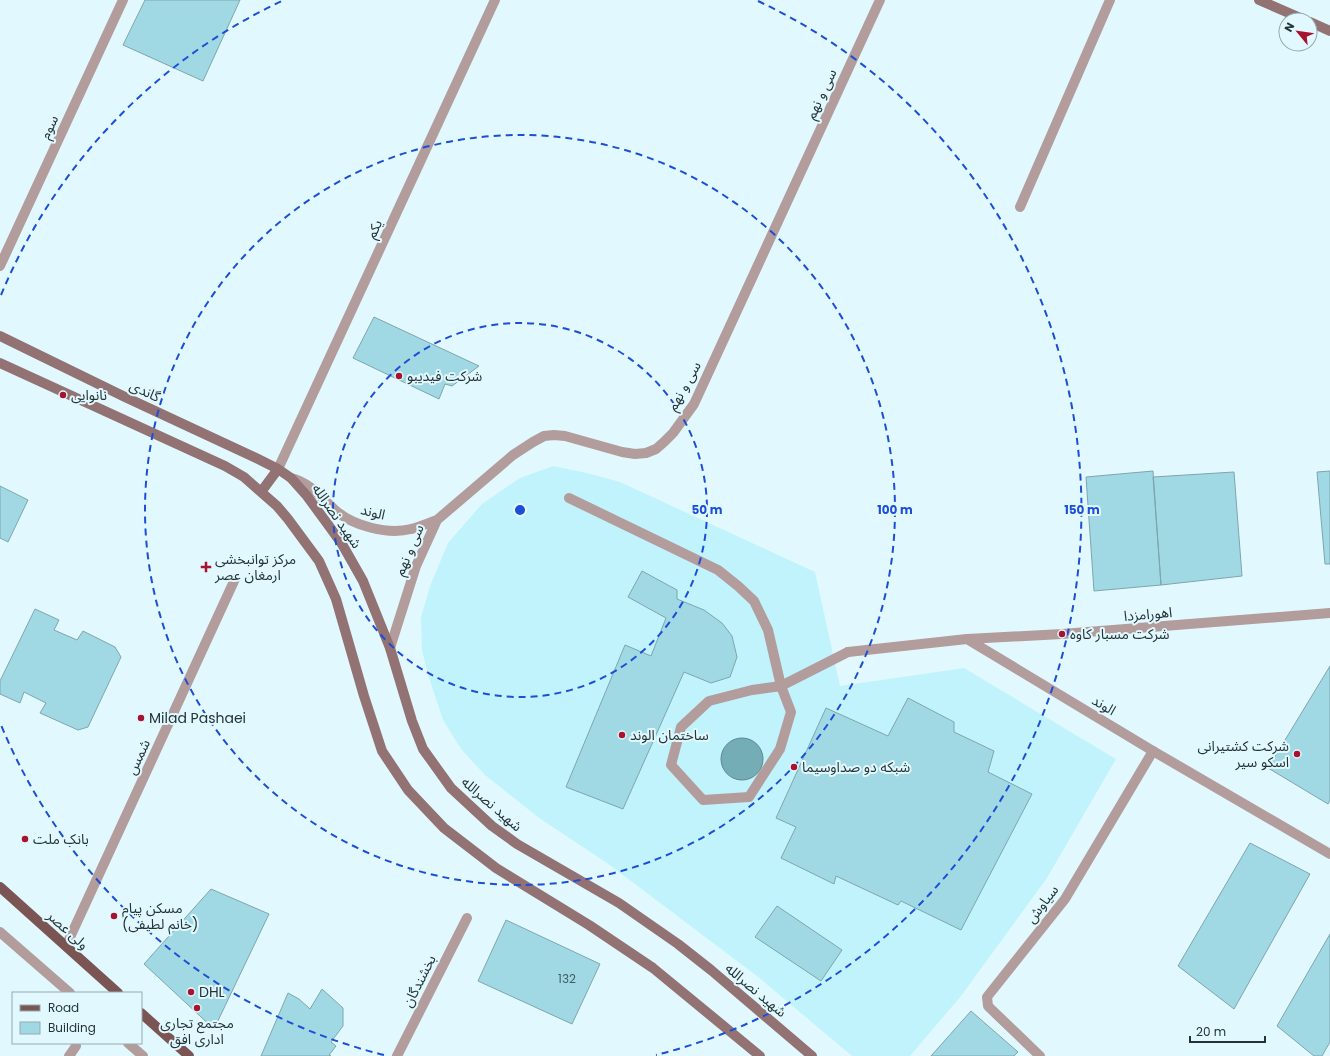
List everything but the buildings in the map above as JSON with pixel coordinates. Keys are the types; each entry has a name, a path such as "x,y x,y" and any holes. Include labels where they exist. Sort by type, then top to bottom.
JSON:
{"main road":[{"path":"1259,0 1287,12"},
{"path":"1318,26 1330,31"},
{"name":"گاندی","path":"0,336 278,469"},
{"path":"0,363 225,466 244,477 261,492 288,519 319,562 336,599 364,696 382,751 408,790 444,828 496,868 589,925 653,968 760,1056"},
{"name":"شهید نصرالله","path":"278,469 291,478 307,496 329,526 363,581 390,648 412,721 423,749 451,788 492,826 517,844 619,904 678,944 711,970 812,1056"},
{"path":"261,492 278,469"},
{"name":"ولی عصر","path":"0,887 117,992"},
{"path":"142,1014 189,1056"}],"street":[{"name":"سوم","path":"0,266 123,0"},
{"name":"یکم","path":"278,469 495,0"},
{"name":"سی و نهم","path":"390,648 416,566 437,520 513,455 544,436 554,435 565,436 622,452 635,454 646,453 656,449 672,433 694,404 880,0"},
{"path":"1020,207 1110,0"},
{"name":"الوند","path":"291,478 308,484 336,511 349,520 362,525 392,531 410,530 437,520"},
{"path":"569,498 718,570 738,586 754,602 768,630 781,686 791,712 780,749 748,797 703,800 671,765 681,727 709,701 752,690 781,686 848,652 967,640"},
{"name":"شمس","path":"66,946 235,579"},
{"name":"اهورامزدا","path":"967,640 1330,613"},
{"name":"الوند","path":"967,640 1330,854"},
{"name":"سیاوش","path":"1040,1056 988,1006 987,997 1066,899 1153,751"},
{"name":"بخشندگان","path":"397,1056 467,918"},
{"path":"0,932 69,992"},
{"path":"129,1044 143,1056"},
{"path":"68,1056 76,1046"}],"shaded area":[{"name":"شبکه دو صداوسیما","path":"553,466 620,482 815,572 840,686 964,668 1116,759 1047,878 961,996 910,1056 852,1056 757,976 607,863 539,818 485,775 461,749 443,720 422,651 421,617 430,586 448,543 482,504 520,478"},
{"path":"738,738 746,738 757,744 763,755 763,763 757,774 746,780 738,780 727,774 721,763 721,755 727,744"}],"place":[{"name":"شرکت فیدیبو","path":"399,376"},
{"name":"نانوایی","path":"63,395"},
{"name":"مرکز توانبخشی ارمغان عصر","path":"206,567"},
{"name":"شرکت مسبار کاوه","path":"1062,634"},
{"name":"Milad Pashaei","path":"141,718"},
{"name":"ساختمان الوند","path":"622,735"},
{"name":"شرکت کشتیرانی اسکو سیر","path":"1297,754"},
{"name":"شبکه دو صداوسیما","path":"794,767"},
{"name":"بانک ملت","path":"25,839"},
{"name":"مسکن پیام (خانم لطیفی)","path":"114,916"},
{"name":"DHL","path":"191,992"},
{"name":"مجتمع تجاری اداری افق","path":"197,1008"}]}
